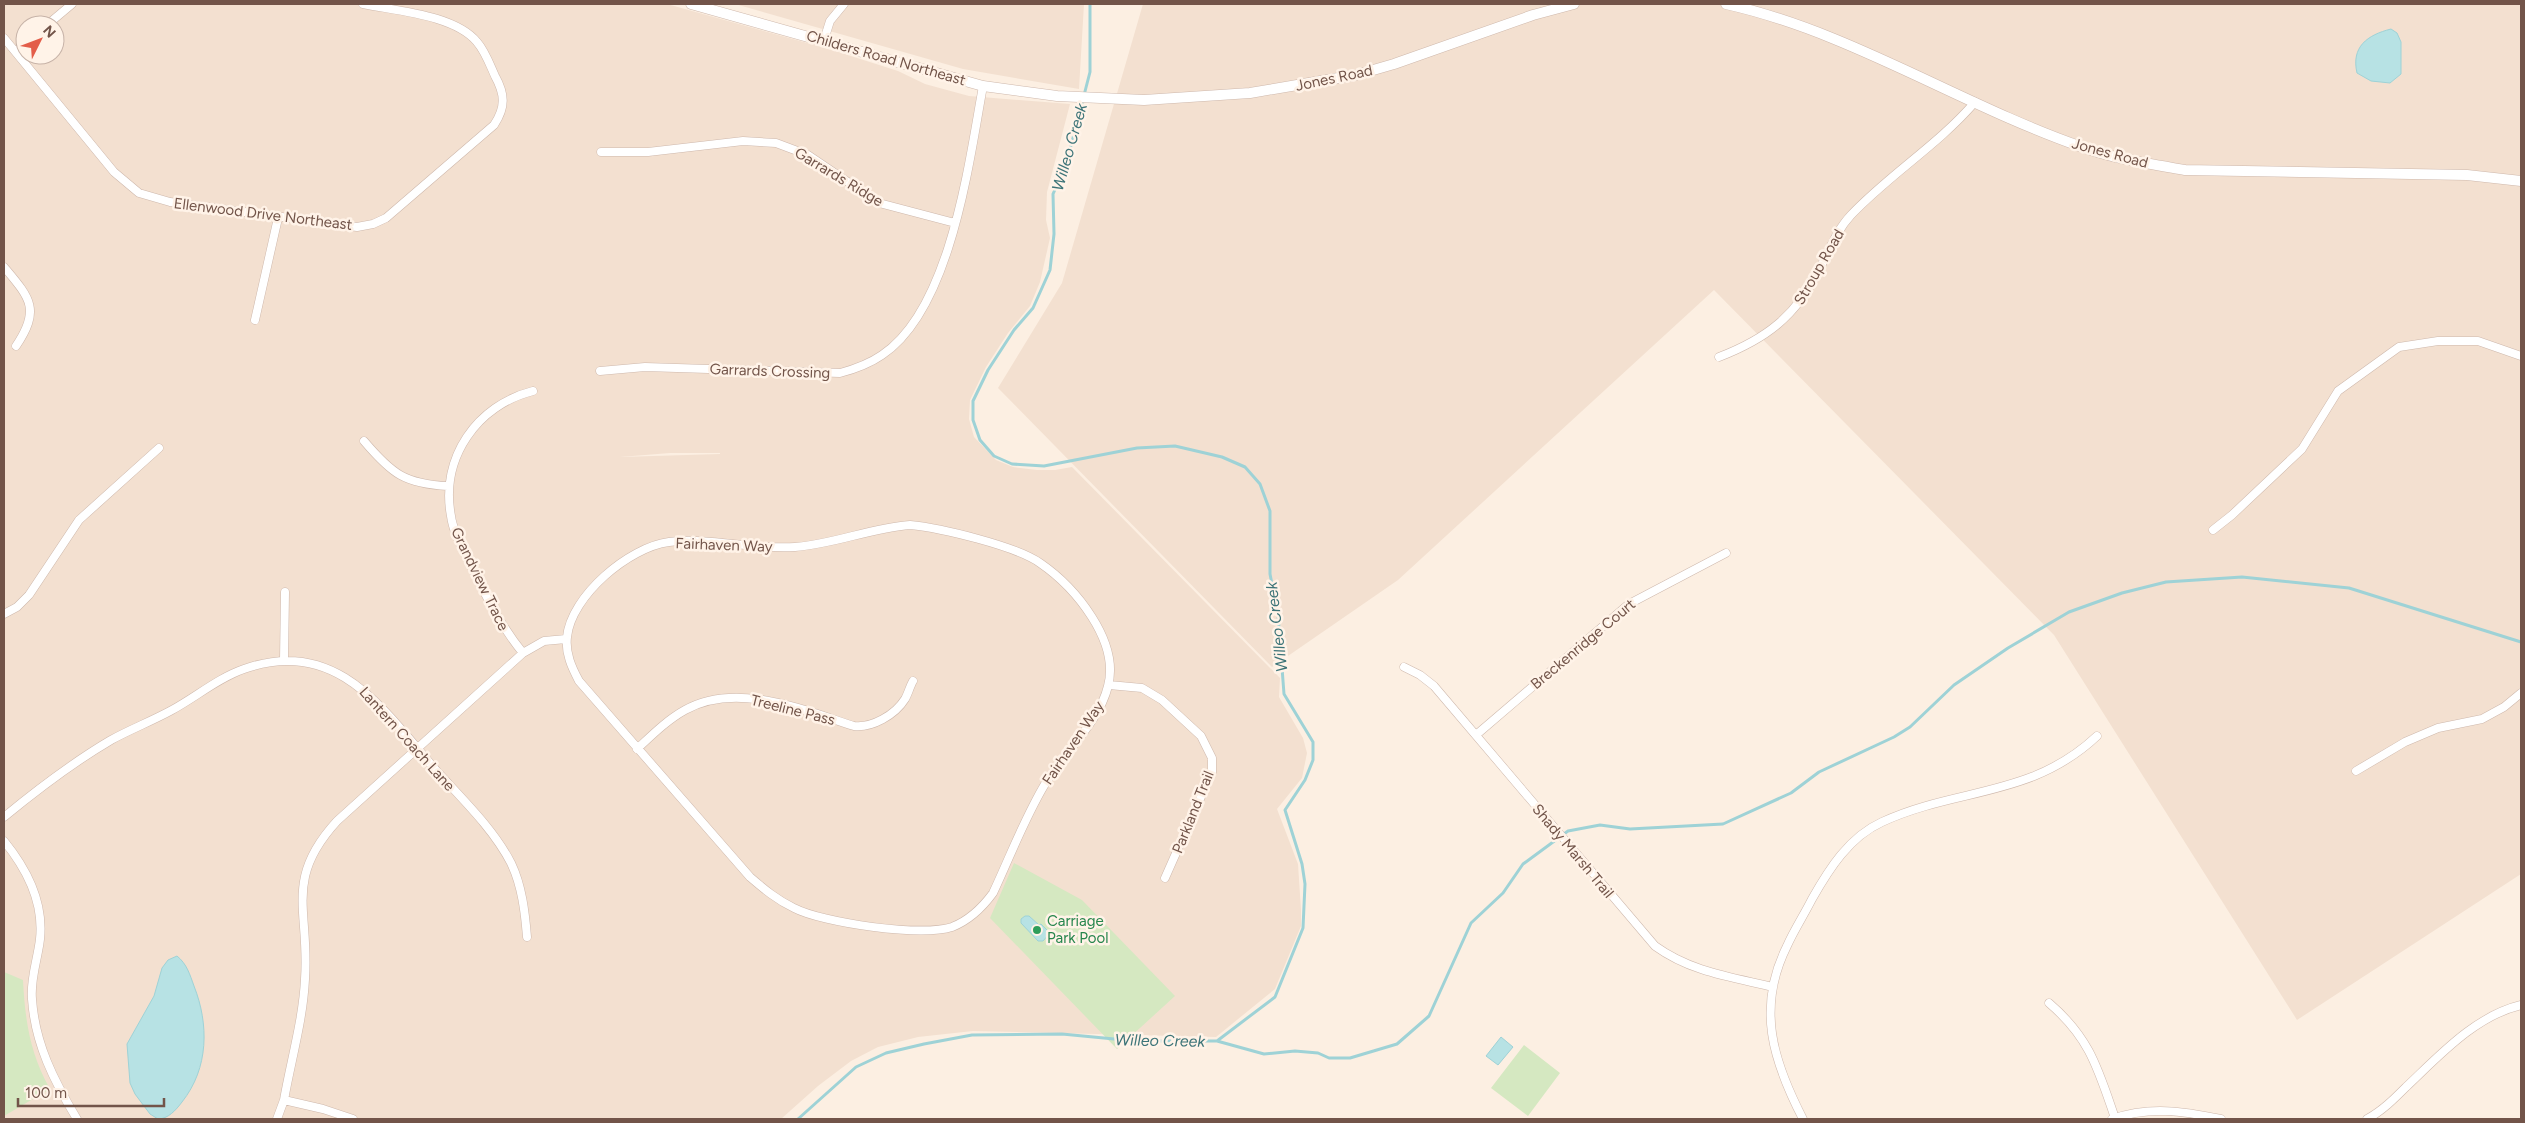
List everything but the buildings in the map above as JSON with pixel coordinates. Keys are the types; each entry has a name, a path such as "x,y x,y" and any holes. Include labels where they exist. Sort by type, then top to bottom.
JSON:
{"street":[{"path":"59,15 72,4"},
{"name":"Ellenwood Drive Northeast","path":"27,65 114,172 139,193 170,202 342,227 373,224 386,218 494,125 501,115 504,105 501,87 478,42 458,26 363,4"},
{"name":"Childers Road Northeast","path":"691,4 713,6 984,86 1084,98"},
{"path":"824,40 830,21 844,4"},
{"name":"Jones Road","path":"1084,98 1197,98 1250,93 1326,81 1394,64 1533,15 1574,4"},
{"name":"Jones Road","path":"1726,4 1773,16 1819,33 2060,139 2095,151 2144,164 2186,170 2467,175 2521,180"},
{"name":"Ellenwood Drive Northeast","path":"4,38 15,51"},
{"name":"Garrards Crossing","path":"600,370 645,367 840,373 857,368 883,355 894,346 912,324 944,265 955,223 984,86"},
{"name":"Stroup Road","path":"1719,357 1753,342 1788,317 1804,299 1835,237 1851,215 1949,130 1975,102"},
{"name":"Garrards Ridge","path":"601,152 648,152 743,141 776,143 808,155 879,203 955,223"},
{"path":"255,320 278,218"},
{"path":"4,267 23,290 30,307 29,328 16,346"},
{"path":"2213,530 2232,515 2302,450 2338,391 2399,347 2438,341 2478,341 2521,356"},
{"name":"Grandview Trace","path":"523,653 499,621 457,536 451,518 448,486 462,441 476,424 503,402 533,391"},
{"path":"364,441 392,472 404,479 424,485 448,486"},
{"path":"4,614 17,607 28,595 65,538 84,514 159,448"},
{"name":"Fairhaven Way","path":"919,526 961,535 1022,554 1040,563 1062,583 1098,625 1108,655 1109,685 1098,709 1055,768 1036,800 993,893 974,915 952,926 923,932 826,919 810,915 780,901 750,877 579,681 572,667 566,639 576,609 586,595 625,560 642,549 656,545 684,542 774,548 815,544 892,527 919,526"},
{"name":"Breckenridge Court","path":"1476,735 1630,604 1726,553"},
{"path":"284,660 285,592"},
{"path":"277,1119 284,1100 305,980 306,958 301,890 309,860 321,840 337,821 523,653 544,641 566,639"},
{"name":"Lantern Coach Lane","path":"4,817 58,774 110,741 172,710 221,680 242,670 284,660 317,665 349,679 375,700 492,835 511,864 521,894 527,937"},
{"name":"Shady Marsh Trail","path":"1404,667 1420,675 1434,686 1655,946 1674,960 1693,968 1773,987"},
{"name":"Treeline Pass","path":"637,748 685,710 721,698 739,697 771,702 854,726 866,727 892,712 905,700 913,681"},
{"name":"Parkland Trail","path":"1109,685 1142,688 1152,693 1201,736 1212,758 1212,772 1165,878"},
{"path":"2356,771 2413,738 2438,728 2482,719 2504,707 2521,692"},
{"path":"1803,1119 1787,1089 1773,1046 1771,1026 1773,987 1786,946 1826,876 1842,854 1861,835 1880,823 1902,813 2039,776 2070,759 2097,736"},
{"path":"4,841 23,867 38,908 40,937 31,996 39,1042 54,1081 77,1119"},
{"path":"2049,1003 2073,1026 2087,1044 2098,1066 2113,1118 2143,1111 2173,1110 2220,1119"},
{"path":"2367,1119 2385,1106 2442,1053 2473,1028 2494,1015 2521,1005"},
{"path":"284,1100 323,1109 353,1119"}],"shaded area":[{"path":"4,4 667,4 829,49 898,71 925,84 969,96 1070,104 1047,192 1046,220 1050,238 1040,282 1030,306 1008,333 986,367 970,400 969,419 974,437 996,460 1013,467 1055,470 1072,467 1280,678 1279,697 1303,738 1307,753 1302,778 1277,809 1298,864 1301,926 1275,989 1216,1037 973,1031 918,1037 878,1047 851,1061 818,1086 781,1119 4,1119","holes":["670,453 720,454 620,457"]},
{"path":"735,4 1084,4 1079,89 963,69"},
{"path":"1143,4 2521,4 2521,874 2297,1020 2054,635 1714,290 1398,580 1272,667 998,388 1062,283"}],"green space":[{"path":"1014,863 1082,900 1175,996 1117,1049 990,918"},
{"path":"4,972 23,980 25,1009 33,1050 50,1089 4,1116"},
{"path":"1524,1045 1560,1073 1528,1116 1491,1088"}],"water":[{"path":"2391,29 2397,33 2401,42 2401,74 2390,83 2371,81 2357,73 2356,56 2359,49 2368,39"},
{"name":"Carriage Park Pool","path":"1029,916 1039,925 1041,924 1050,933 1043,941 1038,941 1021,923 1021,919"},
{"path":"177,956 188,970 199,1000 204,1030 204,1046 202,1060 191,1089 174,1111 168,1116 158,1119 150,1114 135,1094 130,1083 127,1044 154,996 162,968 168,960"},
{"path":"1501,1037 1513,1047 1498,1065 1486,1056"}],"waterway":[{"name":"Willeo Creek","path":"798,1119 856,1067 886,1053 972,1035 1062,1034 1135,1041 1217,1041 1275,997 1303,928 1305,884 1302,864 1285,810 1305,780 1313,760 1313,742 1284,694 1278,615 1270,574 1270,511 1260,484 1245,467 1222,457 1175,446 1137,448 1044,466 1012,464 994,456 980,440 973,420 973,401 988,370 1014,330 1033,308 1050,270 1054,234 1053,194 1066,165 1090,72 1090,4"},
{"path":"1217,1041 1264,1054 1295,1051 1318,1053 1329,1058 1350,1058 1397,1044 1429,1016 1471,923 1503,893 1523,864 1568,831 1600,825 1630,829 1723,824 1791,793 1819,772 1894,737 1910,727 1954,685 2008,648 2069,612 2122,593 2166,582 2242,577 2349,588 2521,642"}],"place":[{"name":"Carriage Park Pool","path":"1037,930"}]}
